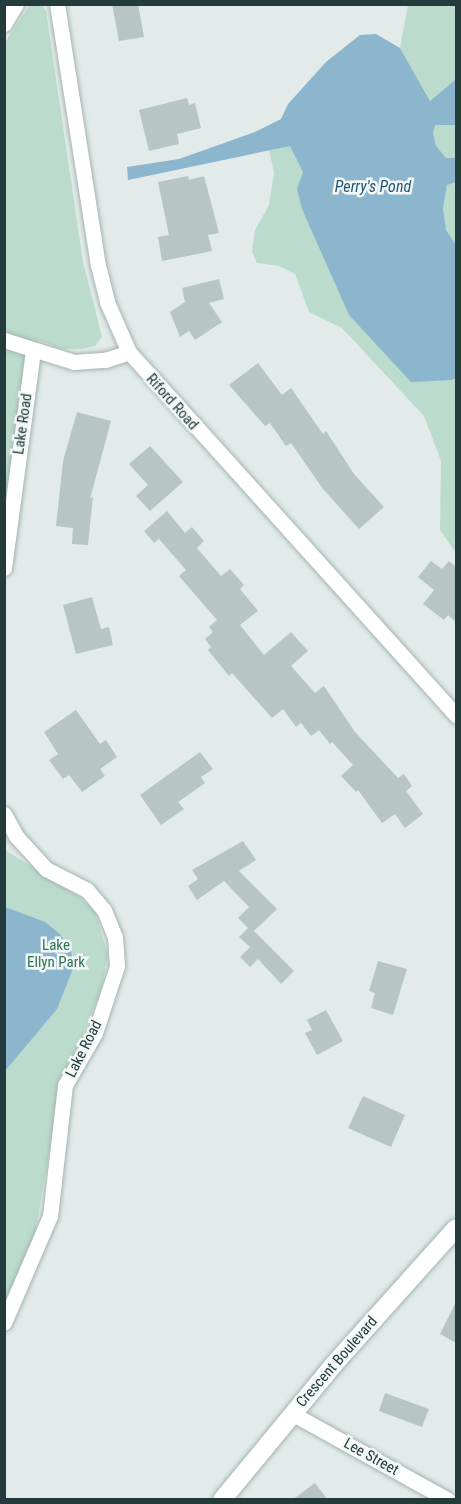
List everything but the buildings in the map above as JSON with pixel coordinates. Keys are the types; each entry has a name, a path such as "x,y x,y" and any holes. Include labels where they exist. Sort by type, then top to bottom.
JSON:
{"street":[{"path":"4,24 16,4"},
{"name":"Riford Road","path":"57,4 98,265 107,302 129,351 456,715"},
{"path":"4,340 74,362 105,360 129,351"},
{"name":"Lake Road","path":"4,568 33,351"},
{"name":"Lake Road","path":"4,814 16,836 46,869 87,890 104,910 115,938 117,966 95,1033 65,1085 50,1216 4,1323"},
{"name":"Crescent Boulevard","path":"222,1500 293,1414 456,1228"},
{"name":"Lee Street","path":"293,1414 448,1500"}],"green space":[{"path":"30,5 42,5 46,11 83,262 102,337 95,346 82,349 62,349 38,340 5,575 5,42"},
{"path":"408,5 456,5 456,79 430,101 400,48"},
{"name":"Perry's Pond","path":"456,108 456,553 440,530 441,461 424,416 342,328 309,312 295,274 279,266 257,263 252,252 255,230 269,205 274,173 268,145"},
{"name":"Lake Ellyn Park","path":"5,850 78,896 95,912 108,955 101,990 60,1092 35,1233 5,1304"}],"water":[{"name":"Perry's Pond","path":"376,34 400,48 430,101 456,79 456,125 435,125 433,133 436,146 446,158 456,158 456,182 447,185 443,208 446,230 456,245 456,378 452,380 411,382 349,315 302,209 297,189 303,172 290,146 128,180 127,167 179,159 255,132 281,119 288,104 326,62 360,35"},
{"path":"5,907 45,922 60,934 71,952 74,966 57,1009 5,1071"}]}
